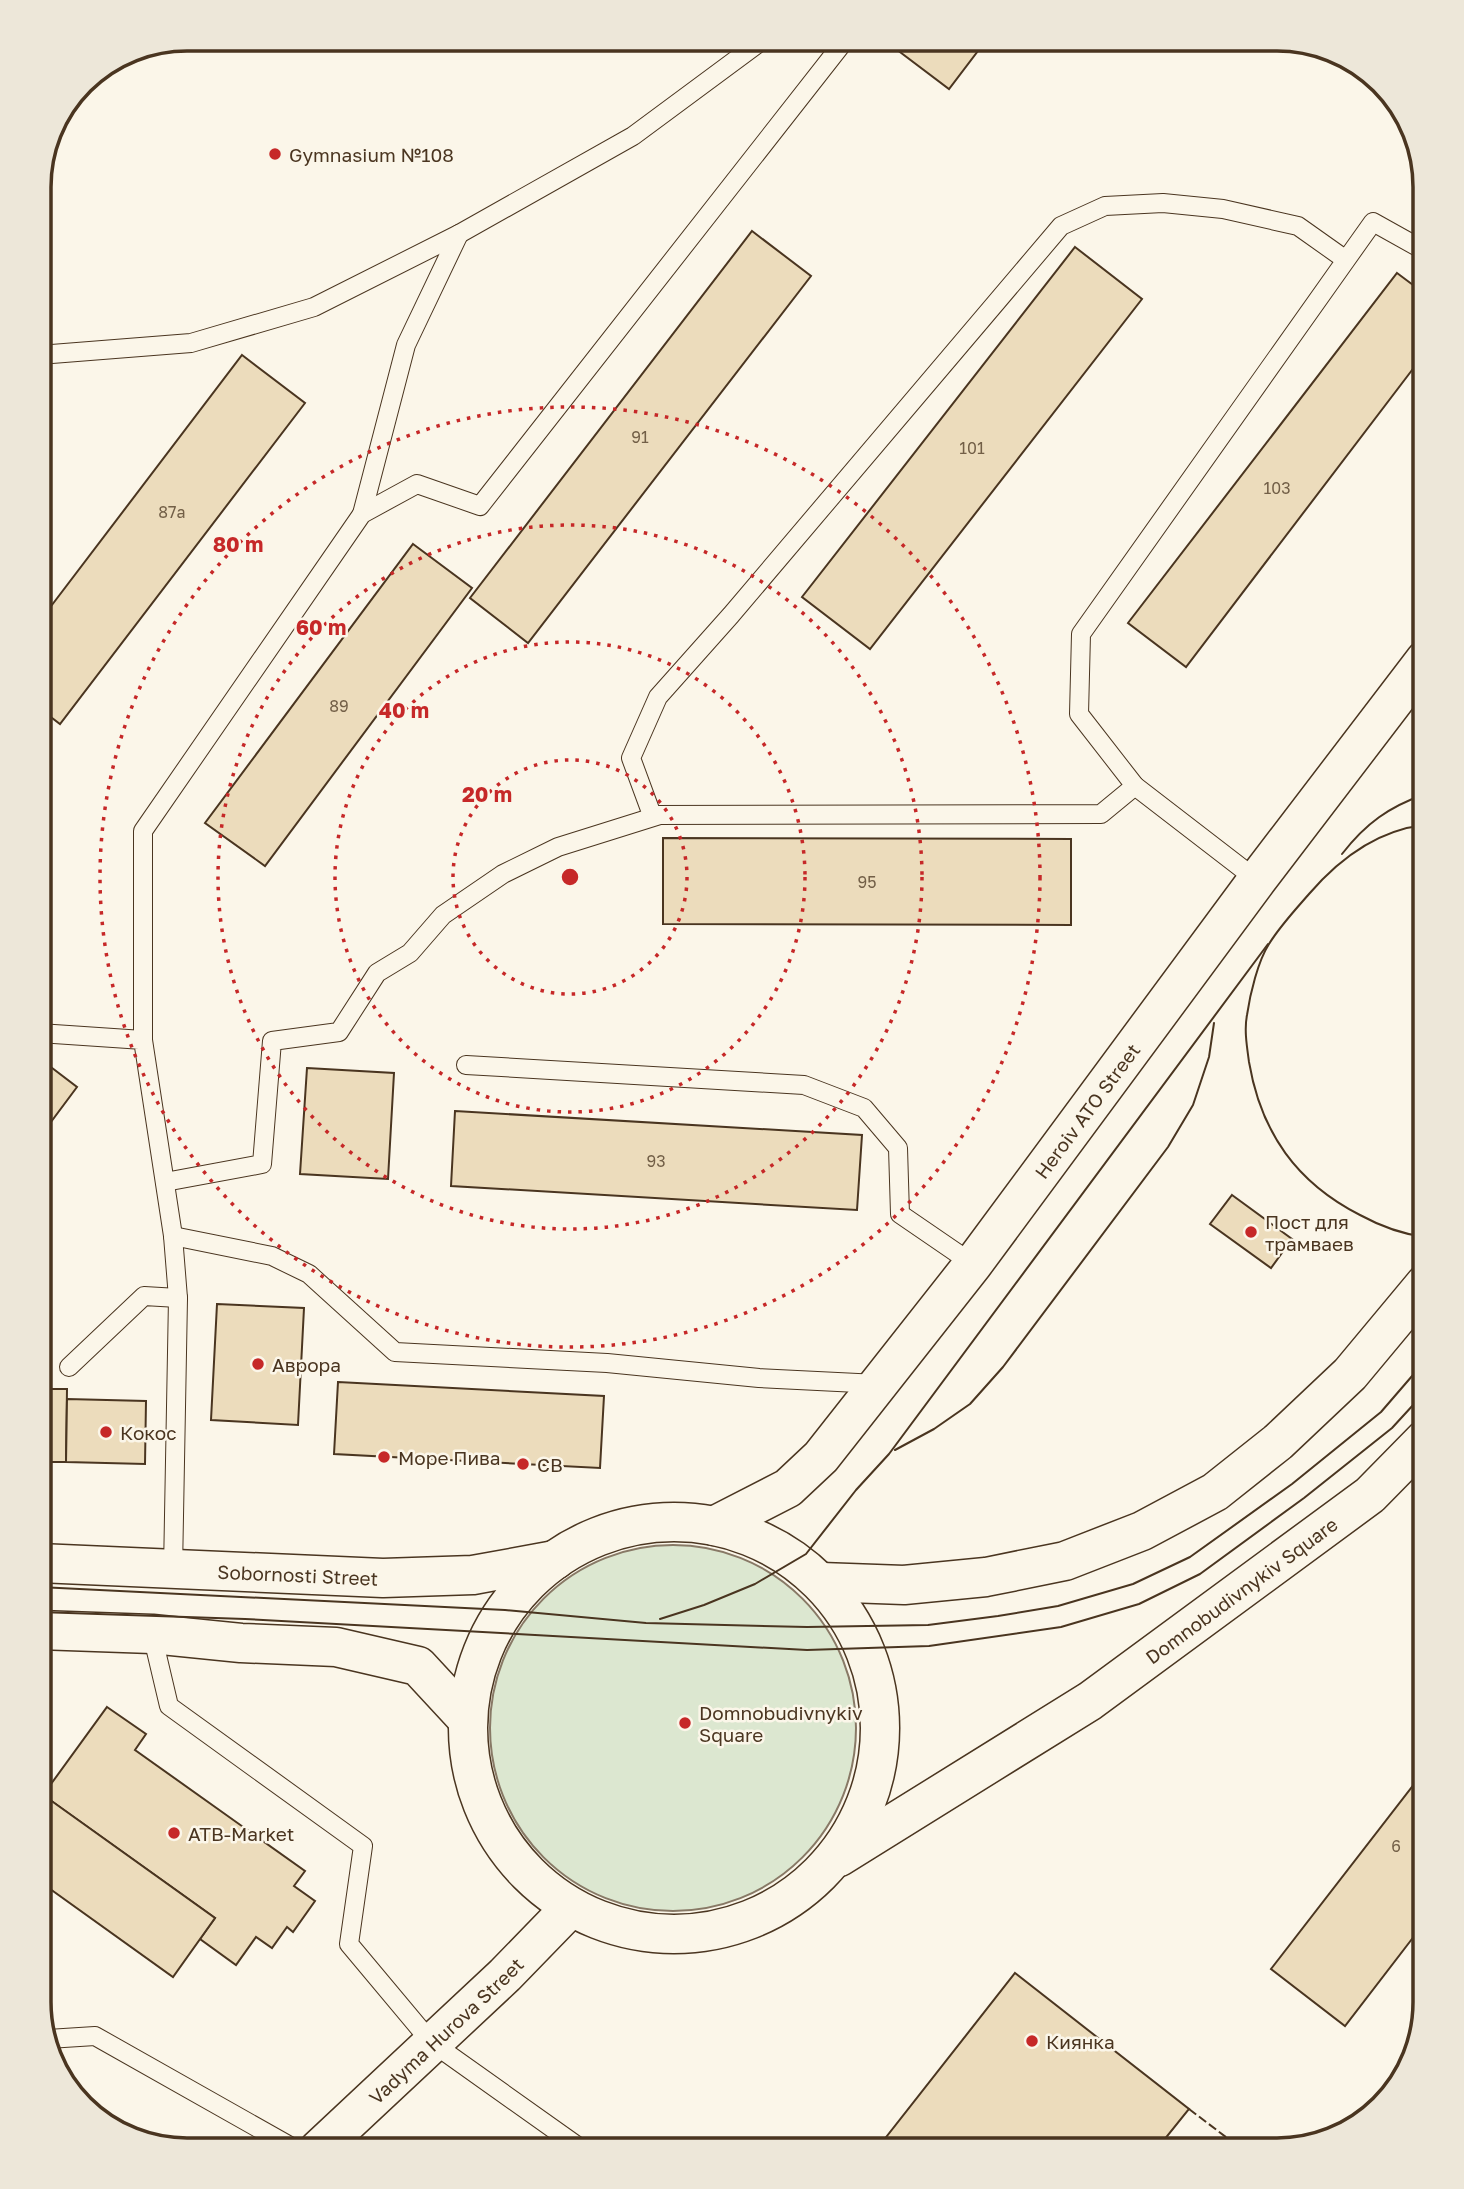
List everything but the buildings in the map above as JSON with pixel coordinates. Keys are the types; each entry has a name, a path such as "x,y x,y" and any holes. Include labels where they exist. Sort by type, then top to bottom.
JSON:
{"main road":[{"name":"Heroiv ATO Street","path":"714,1526 788,1488 821,1457 973,1264 1257,880 1413,677"},
{"path":"821,1582 904,1585 986,1577 1065,1560 1142,1531 1215,1492 1278,1442 1350,1374 1413,1299"},
{"name":"Domnobudivnykiv Square","path":"832,1861 1090,1701 1370,1494 1413,1452"},
{"name":"Domnobudivnykiv Square","path":"658,1523 714,1526 771,1546 821,1582 848,1616 868,1655 879,1698 881,1742 873,1785 857,1825 832,1861 806,1887 777,1907 744,1922 710,1931 674,1934 638,1931 603,1922 571,1907 541,1885 514,1858 493,1828 478,1793 470,1757 468,1720 473,1681 486,1644 505,1609 528,1583 555,1560 604,1534 658,1523"},
{"name":"Sobornosti Street","path":"51,1564 383,1578 473,1575 555,1560"},
{"path":"51,1630 152,1634 240,1643 336,1647 418,1666 468,1720"},
{"name":"Vadyma Hurova Street","path":"331,2138 505,1975 571,1907"}],"lane":[{"path":"51,354 191,343 314,307 459,234 633,136 748,51"},
{"path":"362,514 417,484 480,506 837,51"},
{"path":"1135,786 1101,814 652,816 631,758 658,697 732,615 1061,226 1105,206 1163,202 1223,209 1298,226 1346,260"},
{"path":"1257,880 1135,786 1079,714 1081,634 1373,222 1413,244"},
{"path":"173,1570 178,1298 173,1236 143,1040 143,831 362,514 407,345 459,234"},
{"path":"164,1182 262,1164 272,1041 339,1032 377,973 410,953 443,915 503,874 558,847 660,816"},
{"path":"51,1034 143,1040"},
{"path":"466,1065 804,1085 864,1108 898,1148 900,1214 973,1264"},
{"path":"173,1236 272,1256 309,1274 395,1352 607,1363 759,1378 878,1384"},
{"path":"69,1367 144,1296 178,1298"},
{"path":"152,1634 169,1706 363,1846 349,1944 432,2042 566,2138"},
{"path":"56,2039 95,2036 277,2138"}],"green space":[{"path":"673,1545 709,1548 743,1559 775,1576 803,1598 825,1626 842,1658 853,1692 856,1728 853,1764 842,1798 825,1830 803,1858 775,1880 743,1897 709,1908 673,1911 637,1908 603,1897 571,1880 543,1858 521,1830 504,1798 493,1764 490,1728 493,1692 504,1658 521,1626 543,1598 571,1576 603,1559 637,1548"}],"tram line":[{"path":"1342,854 1360,833 1379,817 1413,799"},
{"path":"1413,827 1376,840 1347,858 1321,881 1278,931 1265,951 1252,988 1246,1039 1255,1088 1263,1111 1285,1153 1300,1171 1318,1188 1360,1215 1413,1235"},
{"path":"660,1619 755,1584 806,1554 856,1490 889,1454 1268,944"},
{"path":"895,1450 934,1429 970,1404 1003,1367 1168,1147 1193,1105 1209,1057 1214,1023"},
{"path":"51,1588 505,1610 646,1623 807,1627 928,1625 998,1616 1058,1606 1133,1584 1190,1557 1292,1484 1381,1412 1413,1375"},
{"path":"51,1612 245,1619 807,1650 929,1646 1061,1627 1139,1604 1200,1574 1304,1498 1392,1428 1413,1405"}],"fence":[{"path":"1189,2109 1227,2138"}],"place":[{"name":"Gymnasium №108","path":"275,154"},
{"name":"Пост для трамваев","path":"1251,1232"},
{"name":"Аврора","path":"258,1364"},
{"name":"Кокос","path":"106,1432"},
{"name":"Море Пива","path":"384,1457"},
{"name":"СВ","path":"523,1464"},
{"name":"Domnobudivnykiv Square","path":"685,1723"},
{"name":"ATB-Market","path":"174,1833"},
{"name":"Киянка","path":"1032,2041"}]}
